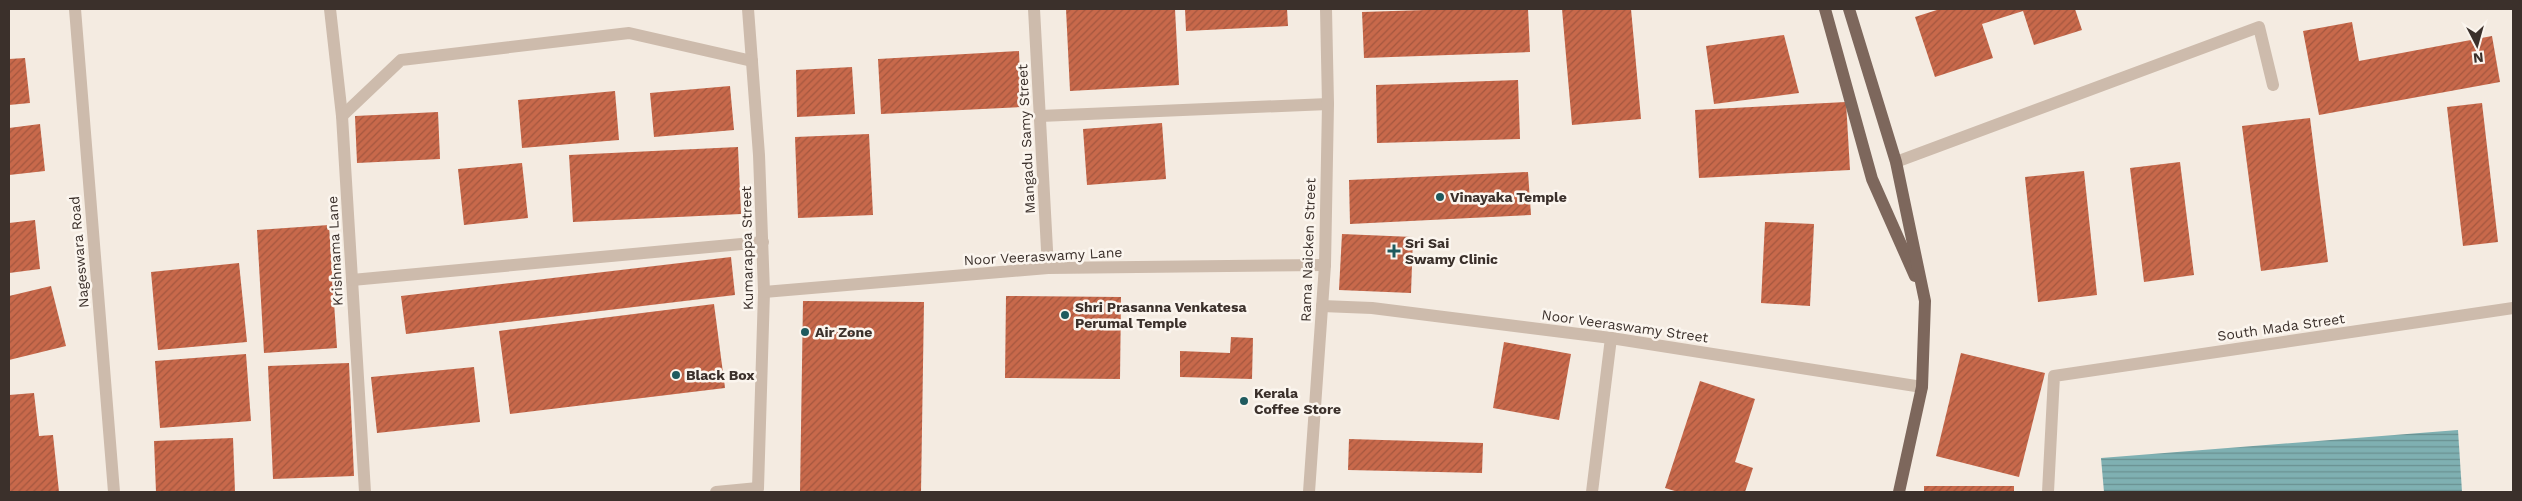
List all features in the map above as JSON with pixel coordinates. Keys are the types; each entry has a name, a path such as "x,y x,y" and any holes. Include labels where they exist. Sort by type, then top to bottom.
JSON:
{"main road":[{"path":"1825,9 1872,179 1925,300"},
{"path":"1849,9 1896,162 1925,300 1922,387 1899,492"}],"street":[{"name":"Nageswara Road","path":"75,9 114,492"},
{"name":"Krishnama Lane","path":"330,9 342,116 364,492"},
{"name":"Kumarappa Street","path":"748,9 763,242 764,292 760,490"},
{"name":"Mangadu Samy Street","path":"1034,9 1048,268"},
{"name":"Rama Naicken Street","path":"1309,492 1325,265 1328,104 1326,9"},
{"path":"1896,162 2259,27 2273,85"},
{"path":"342,116 401,60 629,33 752,61"},
{"path":"1040,116 1328,104"},
{"path":"352,280 763,242"},
{"name":"Noor Veeraswamy Lane","path":"764,292 1048,268 1325,265"},
{"name":"Noor Veeraswamy Street","path":"1322,306 1372,308 1611,338 1922,387"},
{"name":"South Mada Street","path":"2048,492 2054,376 2513,308"},
{"path":"1592,492 1611,338"},
{"path":"716,492 760,490"}],"water":[{"path":"2458,430 2462,492 2104,492 2101,458"}],"building":[{"path":"1066,9 1175,9 1179,85 1070,91"},
{"path":"1185,9 1287,9 1288,26 1186,31"},
{"path":"1528,9 1530,52 1364,58 1362,12"},
{"path":"1562,9 1631,9 1641,119 1572,125"},
{"path":"1940,9 2075,9 2082,30 2034,45 2023,11 1982,24 1993,58 1935,77 1915,17"},
{"path":"2352,22 2359,61 2492,36 2500,82 2319,115 2303,31"},
{"path":"1784,35 1799,93 1714,104 1706,46"},
{"path":"1019,51 1021,107 881,114 878,59"},
{"path":"25,58 30,103 9,105 9,59"},
{"path":"852,67 855,114 797,117 796,70"},
{"path":"1518,80 1520,139 1377,143 1376,85"},
{"path":"730,86 734,130 654,137 650,93"},
{"path":"615,91 619,140 522,148 518,100"},
{"path":"1846,102 1850,170 1699,178 1695,110"},
{"path":"2482,103 2498,242 2463,246 2447,107"},
{"path":"438,112 440,159 357,163 355,116"},
{"path":"2310,118 2328,262 2261,271 2242,126"},
{"path":"1162,123 1166,179 1087,185 1083,129"},
{"path":"40,124 45,171 9,175 9,128"},
{"path":"869,134 873,215 798,218 795,137"},
{"path":"738,147 741,214 573,222 569,155"},
{"path":"2180,162 2194,275 2144,282 2130,168"},
{"path":"522,163 528,218 464,225 458,169"},
{"path":"2084,171 2097,295 2038,302 2025,177"},
{"name":"Vinayaka Temple","path":"1528,172 1531,215 1350,224 1349,180"},
{"path":"35,220 40,269 9,273 9,223"},
{"path":"1765,222 1814,224 1810,306 1761,303"},
{"path":"329,225 337,348 264,353 257,230"},
{"path":"1342,234 1413,237 1411,293 1339,290"},
{"path":"731,257 735,295 406,334 401,296"},
{"path":"239,263 247,342 158,350 151,272"},
{"path":"51,286 66,346 9,360 9,296"},
{"path":"1006,296 1121,297 1120,379 1005,378"},
{"path":"803,301 924,302 921,492 800,492"},
{"path":"714,304 725,388 510,414 499,331"},
{"path":"1231,337 1253,338 1252,379 1180,377 1180,351 1230,353"},
{"path":"1504,342 1571,354 1559,420 1493,408"},
{"path":"1961,353 2045,373 2019,477 1936,456"},
{"path":"246,354 251,421 160,428 155,361"},
{"path":"349,363 354,476 273,479 268,366"},
{"path":"474,367 480,422 377,433 371,377"},
{"path":"1700,381 1755,399 1735,462 1753,468 1745,492 1678,492 1665,488"},
{"path":"34,393 39,436 53,435 59,492 9,492 9,395"},
{"path":"233,438 235,492 156,492 154,441"},
{"path":"1349,439 1483,443 1482,473 1348,470"},
{"path":"1924,486 2014,486 2014,492 1924,492"}],"place":[{"name":"Vinayaka Temple","path":"1440,197"},
{"name":"Sri Sai Swamy Clinic","path":"1394,251"},
{"name":"Shri Prasanna Venkatesa Perumal Temple","path":"1065,315"},
{"name":"Air Zone","path":"805,332"},
{"name":"Black Box","path":"676,375"},
{"name":"Kerala Coffee Store","path":"1244,401"}]}
